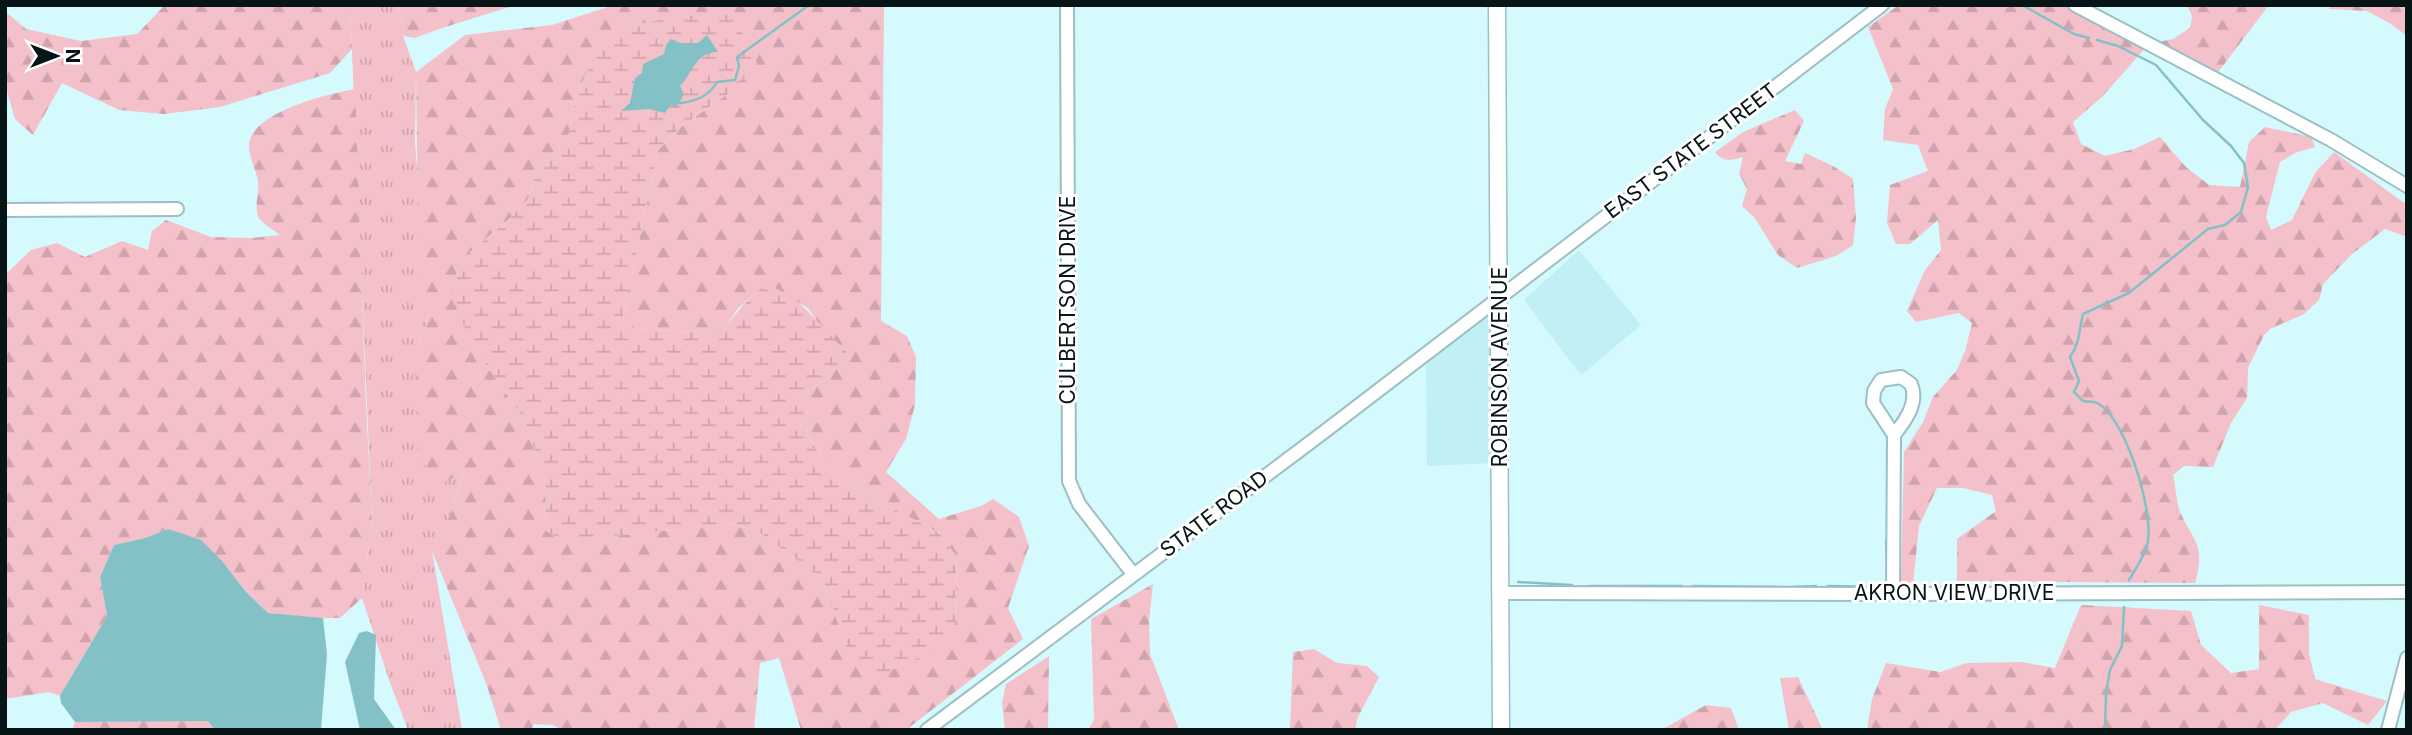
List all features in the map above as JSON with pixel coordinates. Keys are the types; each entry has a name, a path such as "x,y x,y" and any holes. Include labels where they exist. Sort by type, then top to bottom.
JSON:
{"main road":[{"name":"ROBINSON AVENUE","path":"1497,5 1502,730"}],"street":[{"name":"CULBERTSON DRIVE","path":"1067,5 1069,481 1079,504 1133,574"},
{"name":"EAST STATE STREET","path":"1500,297 1882,5"},
{"path":"2076,5 2329,139 2407,186"},
{"path":"5,210 177,209"},
{"name":"STATE ROAD","path":"927,730 1500,297"},
{"path":"1893,594 1894,435 1908,414 1914,397 1912,384 1901,377 1881,380 1873,396 1873,403 1894,435"},
{"name":"AKRON VIEW DRIVE","path":"1501,593 2407,592"},
{"path":"2388,730 2407,658"}],"shaded area":[{"path":"707,35 718,52 704,55 695,64 680,86 684,94 676,108 671,105 665,113 649,109 621,111 630,103 635,78 642,73 643,64 664,54 671,39 681,43 698,43"},
{"path":"1579,250 1641,325 1581,375 1524,300"},
{"path":"1495,303 1496,463 1427,466 1426,359"},
{"path":"168,529 201,540 268,613 323,618 327,654 321,730 215,730 208,721 75,722 61,703 60,696 107,616 100,577 114,545"},
{"path":"367,631 376,635 374,699 396,730 360,730 345,662 359,633"}],"green space":[{"path":"165,5 350,5 352,49 330,73 220,107 164,114 119,110 62,83 33,135 15,119 5,84 5,11 26,29 81,41 137,34"},
{"path":"350,5 399,5 403,36 416,72 415,143 429,312 415,359 464,470 450,515 432,551 462,730 408,730 362,598 372,523"},
{"path":"399,5 516,5 415,38 403,36"},
{"path":"614,5 884,5 881,321 907,336 916,357 915,405 906,439 886,472 939,519 981,506 993,499 1019,517 1029,546 1008,608 1023,639 906,730 801,730 779,658 760,663 754,730 564,730 552,725 534,724 531,730 501,730 486,683 432,551 450,515 464,471 439,486 418,456 415,359 429,312 419,303 416,72 465,35 552,25","holes":["675,16 729,93 682,126 658,150 623,316 635,329 693,332 727,325 738,308 766,285 808,308 825,332 847,352 827,379 805,392 808,437 826,464 851,486 939,533 957,557 955,624 846,646 823,579 760,533 734,524 562,541 545,530 546,482 524,419 478,353 462,259 528,199 536,174 568,137 577,97 596,47 615,30"]},
{"path":"1899,5 2075,5 2148,44 2173,39 2190,28 2192,16 2187,5 2269,5 2213,79 2148,45 2102,97 2073,122 2081,144 2105,156 2134,149 2160,137 2186,167 2209,185 2240,187 2249,142 2265,127 2311,137 2315,147 2295,153 2280,162 2266,217 2271,230 2292,220 2315,173 2334,152 2407,205 2407,237 2385,229 2352,254 2323,284 2319,300 2304,314 2270,329 2264,335 2248,368 2247,398 2231,423 2213,467 2184,466 2173,475 2179,510 2199,553 2195,583 1957,581 1957,539 1996,511 1992,495 1963,488 1937,488 1919,526 1913,584 1901,581 1904,452 1923,422 1933,397 1957,370 1972,323 1959,313 1916,322 1907,311 1925,270 1941,250 1938,220 1910,244 1896,244 1887,223 1890,185 1928,171 1918,145 1883,140 1885,109 1893,89 1868,27"},
{"path":"2331,5 2407,5 2407,36 2367,11 2329,9"},
{"path":"733,14 757,63 729,93 682,126 658,150 623,316 635,329 693,332 727,325 743,305 766,284 802,306 847,352 827,379 805,392 808,437 826,464 851,486 939,533 957,557 955,624 936,650 872,679 846,646 823,579 760,533 734,524 562,541 545,530 546,482 524,419 478,353 458,314 451,285 462,259 528,199 536,174 568,137 577,97 596,47 615,30 675,16"},
{"path":"355,89 372,523 362,598 340,618 268,613 246,592 223,562 168,529 114,545 100,577 107,616 60,696 49,692 5,699 5,275 31,250 57,243 85,257 122,241 148,250 152,231 166,220 211,237 251,238 280,235 263,222 257,213 258,181 249,148 254,132 277,113 311,100"},
{"path":"1795,110 1804,121 1785,161 1801,164 1805,153 1853,179 1856,218 1853,245 1836,256 1797,268 1778,255 1754,217 1742,206 1747,189 1739,174 1743,157 1724,159 1715,152 1743,132"},
{"path":"1153,584 1149,621 1150,654 1179,730 1088,730 1094,720 1091,619"},
{"path":"2081,605 2191,611 2201,645 2231,673 2259,669 2259,605 2309,615 2309,653 2315,679 2387,701 2368,725 2323,703 2291,712 2275,730 1867,730 1872,699 1886,663 1940,672 1967,663 2021,662 2055,668"},
{"path":"1314,649 1337,663 1367,666 1379,677 1358,717 1355,730 1290,730 1293,652"},
{"path":"1049,656 1048,730 1005,730 1002,703 1006,684"},
{"path":"1798,677 1823,730 1789,730 1780,678"},
{"path":"1706,705 1731,708 1739,730 1661,730"},
{"path":"209,721 215,730 72,730 75,722"}],"waterway":[{"path":"680,103 702,97 717,82 735,80 739,66 737,57 809,5"},
{"path":"2022,5 2074,34 2089,38"},
{"path":"2097,40 2118,46 2156,65 2244,163 2248,187 2241,212 2225,225 2208,229 2129,293 2083,314 2070,357 2079,381 2074,392 2083,401 2099,404 2109,413 2119,429 2136,470 2147,513 2147,546 2129,580"},
{"path":"1886,541 1887,560"},
{"path":"1518,582 1572,585"},
{"path":"1590,586 1682,586"},
{"path":"1693,586 1782,587"},
{"path":"1793,587 1816,586"},
{"path":"1828,586 1881,587"},
{"path":"2105,730 2106,694 2110,670 2122,646 2124,607"}]}
